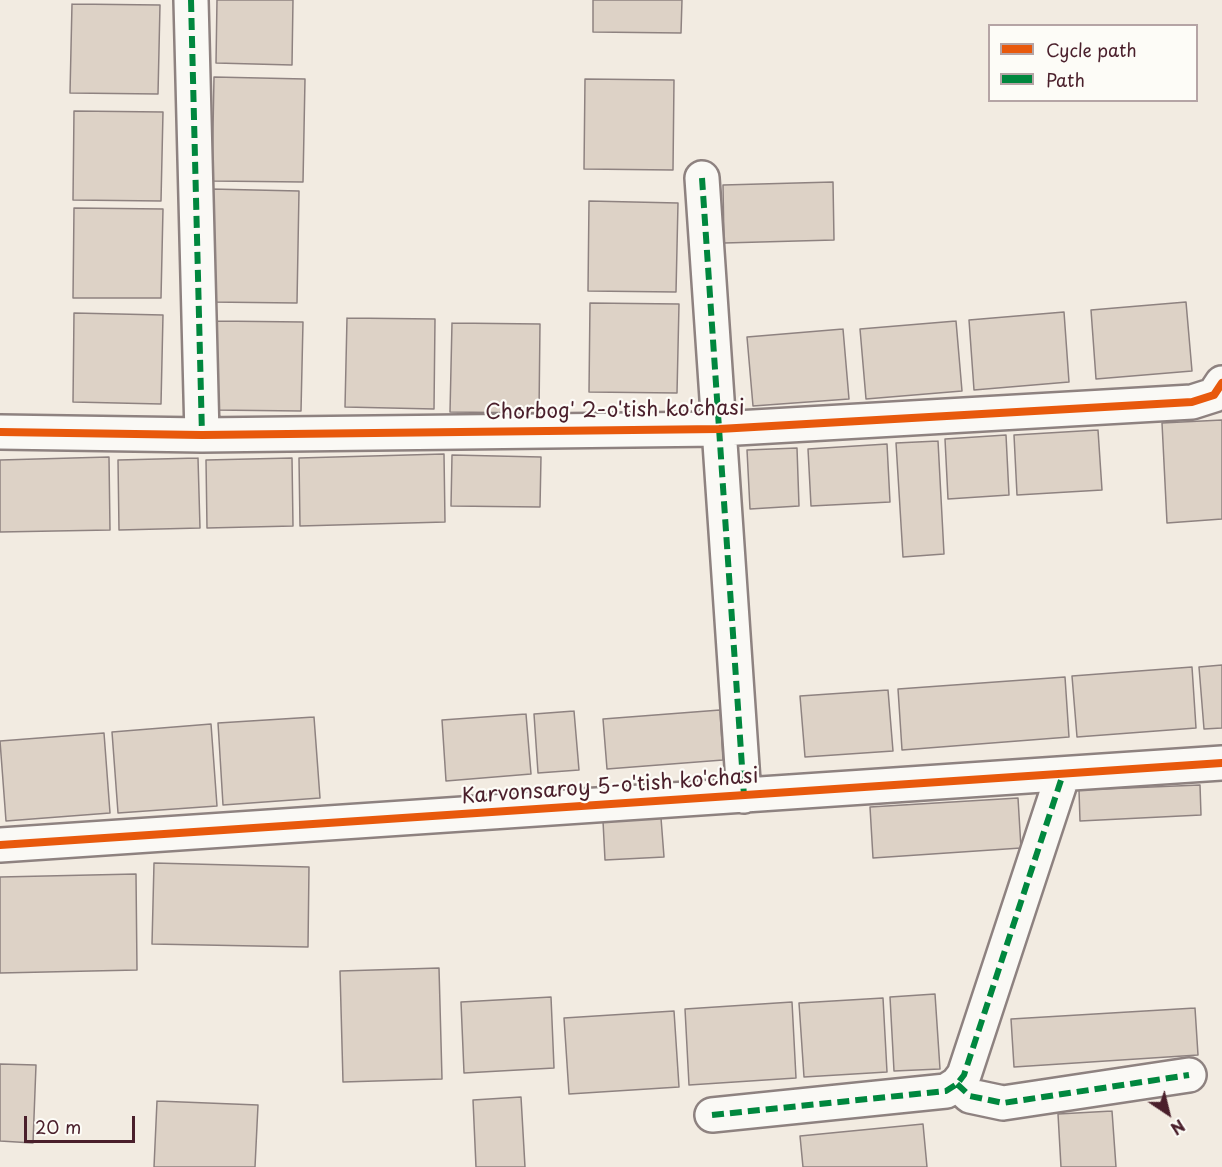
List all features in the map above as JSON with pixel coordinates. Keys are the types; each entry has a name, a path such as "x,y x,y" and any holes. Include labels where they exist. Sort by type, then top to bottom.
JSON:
{"street":[{"path":"190,0 202,435"},
{"path":"702,178 744,796"},
{"name":"Chorbog' 2-o'tish ko'chasi","path":"0,432 202,435 719,429 1192,402 1214,395 1222,383"},
{"name":"Karvonsaroy 5-o'tish ko'chasi","path":"0,845 1222,764"},
{"path":"712,1115 946,1091 957,1084 964,1075 1063,774"},
{"path":"957,1084 970,1096 1003,1103 1189,1075"}],"building":[{"path":"217,0 293,0 292,65 216,63"},
{"path":"593,0 682,0 681,33 593,32"},
{"path":"72,4 160,5 158,94 70,93"},
{"path":"214,77 305,79 303,182 212,181"},
{"path":"585,79 674,80 673,170 584,169"},
{"path":"74,111 163,112 161,201 73,200"},
{"path":"833,182 834,240 724,243 723,185"},
{"path":"211,189 299,191 297,303 209,302"},
{"path":"589,201 678,203 676,292 588,291"},
{"path":"74,208 163,209 161,298 73,298"},
{"path":"1186,302 1192,371 1096,379 1091,310"},
{"path":"590,303 679,304 677,393 589,392"},
{"path":"1064,312 1069,382 974,390 969,320"},
{"path":"74,313 163,315 161,404 73,402"},
{"path":"347,318 435,319 434,409 345,407"},
{"path":"215,321 303,322 301,411 213,410"},
{"path":"956,321 962,391 866,399 860,329"},
{"path":"452,323 540,324 539,413 450,412"},
{"path":"843,329 849,399 753,406 747,337"},
{"path":"1222,420 1222,519 1167,523 1162,423"},
{"path":"1098,430 1102,490 1017,495 1014,435"},
{"path":"1006,435 1009,495 948,499 945,439"},
{"path":"938,441 944,554 903,557 896,443"},
{"path":"887,444 890,502 811,506 808,449"},
{"path":"797,448 799,506 750,509 747,450"},
{"path":"444,454 445,522 300,526 299,458"},
{"path":"452,455 541,457 540,507 451,506"},
{"path":"109,457 110,530 0,532 0,460"},
{"path":"198,458 200,528 119,530 118,460"},
{"path":"292,458 293,526 207,528 206,460"},
{"path":"1222,665 1222,728 1204,729 1199,667"},
{"path":"1192,667 1196,728 1077,737 1072,676"},
{"path":"1065,677 1069,737 902,750 898,689"},
{"path":"888,690 893,751 805,757 800,696"},
{"path":"720,710 723,760 607,769 603,719"},
{"path":"574,711 579,770 538,773 534,714"},
{"path":"526,714 531,774 446,781 442,720"},
{"path":"314,717 320,798 223,805 218,723"},
{"path":"211,724 217,806 118,813 112,732"},
{"path":"104,733 110,813 6,821 0,741"},
{"path":"1200,785 1201,815 1080,821 1079,790"},
{"path":"1018,798 1021,848 873,858 870,807"},
{"path":"661,818 664,857 605,860 603,821"},
{"path":"154,863 309,867 308,947 152,944"},
{"path":"136,874 137,970 0,973 0,877"},
{"path":"439,968 442,1079 343,1082 340,971"},
{"path":"935,994 940,1069 894,1071 890,997"},
{"path":"551,997 554,1068 464,1073 461,1002"},
{"path":"883,998 887,1072 804,1077 799,1003"},
{"path":"792,1002 796,1078 689,1085 685,1009"},
{"path":"1195,1008 1198,1055 1014,1067 1011,1019"},
{"path":"674,1011 679,1087 569,1094 564,1018"},
{"path":"0,1064 36,1065 33,1143 0,1141"},
{"path":"521,1097 525,1167 476,1167 473,1100"},
{"path":"157,1101 258,1105 255,1167 154,1167"},
{"path":"1112,1111 1116,1167 1061,1167 1058,1114"},
{"path":"923,1124 927,1167 803,1167 800,1136"}],"marked path":[{"path":"191,0 202,435"},
{"path":"702,178 744,796"},
{"path":"712,1115 946,1091 957,1084 964,1075 1063,774"},
{"path":"957,1084 970,1096 1003,1103 1189,1075"}],"cycle path":[{"path":"0,432 202,435 719,429 1192,402 1214,395 1222,383"},
{"path":"0,845 1222,763"}]}
